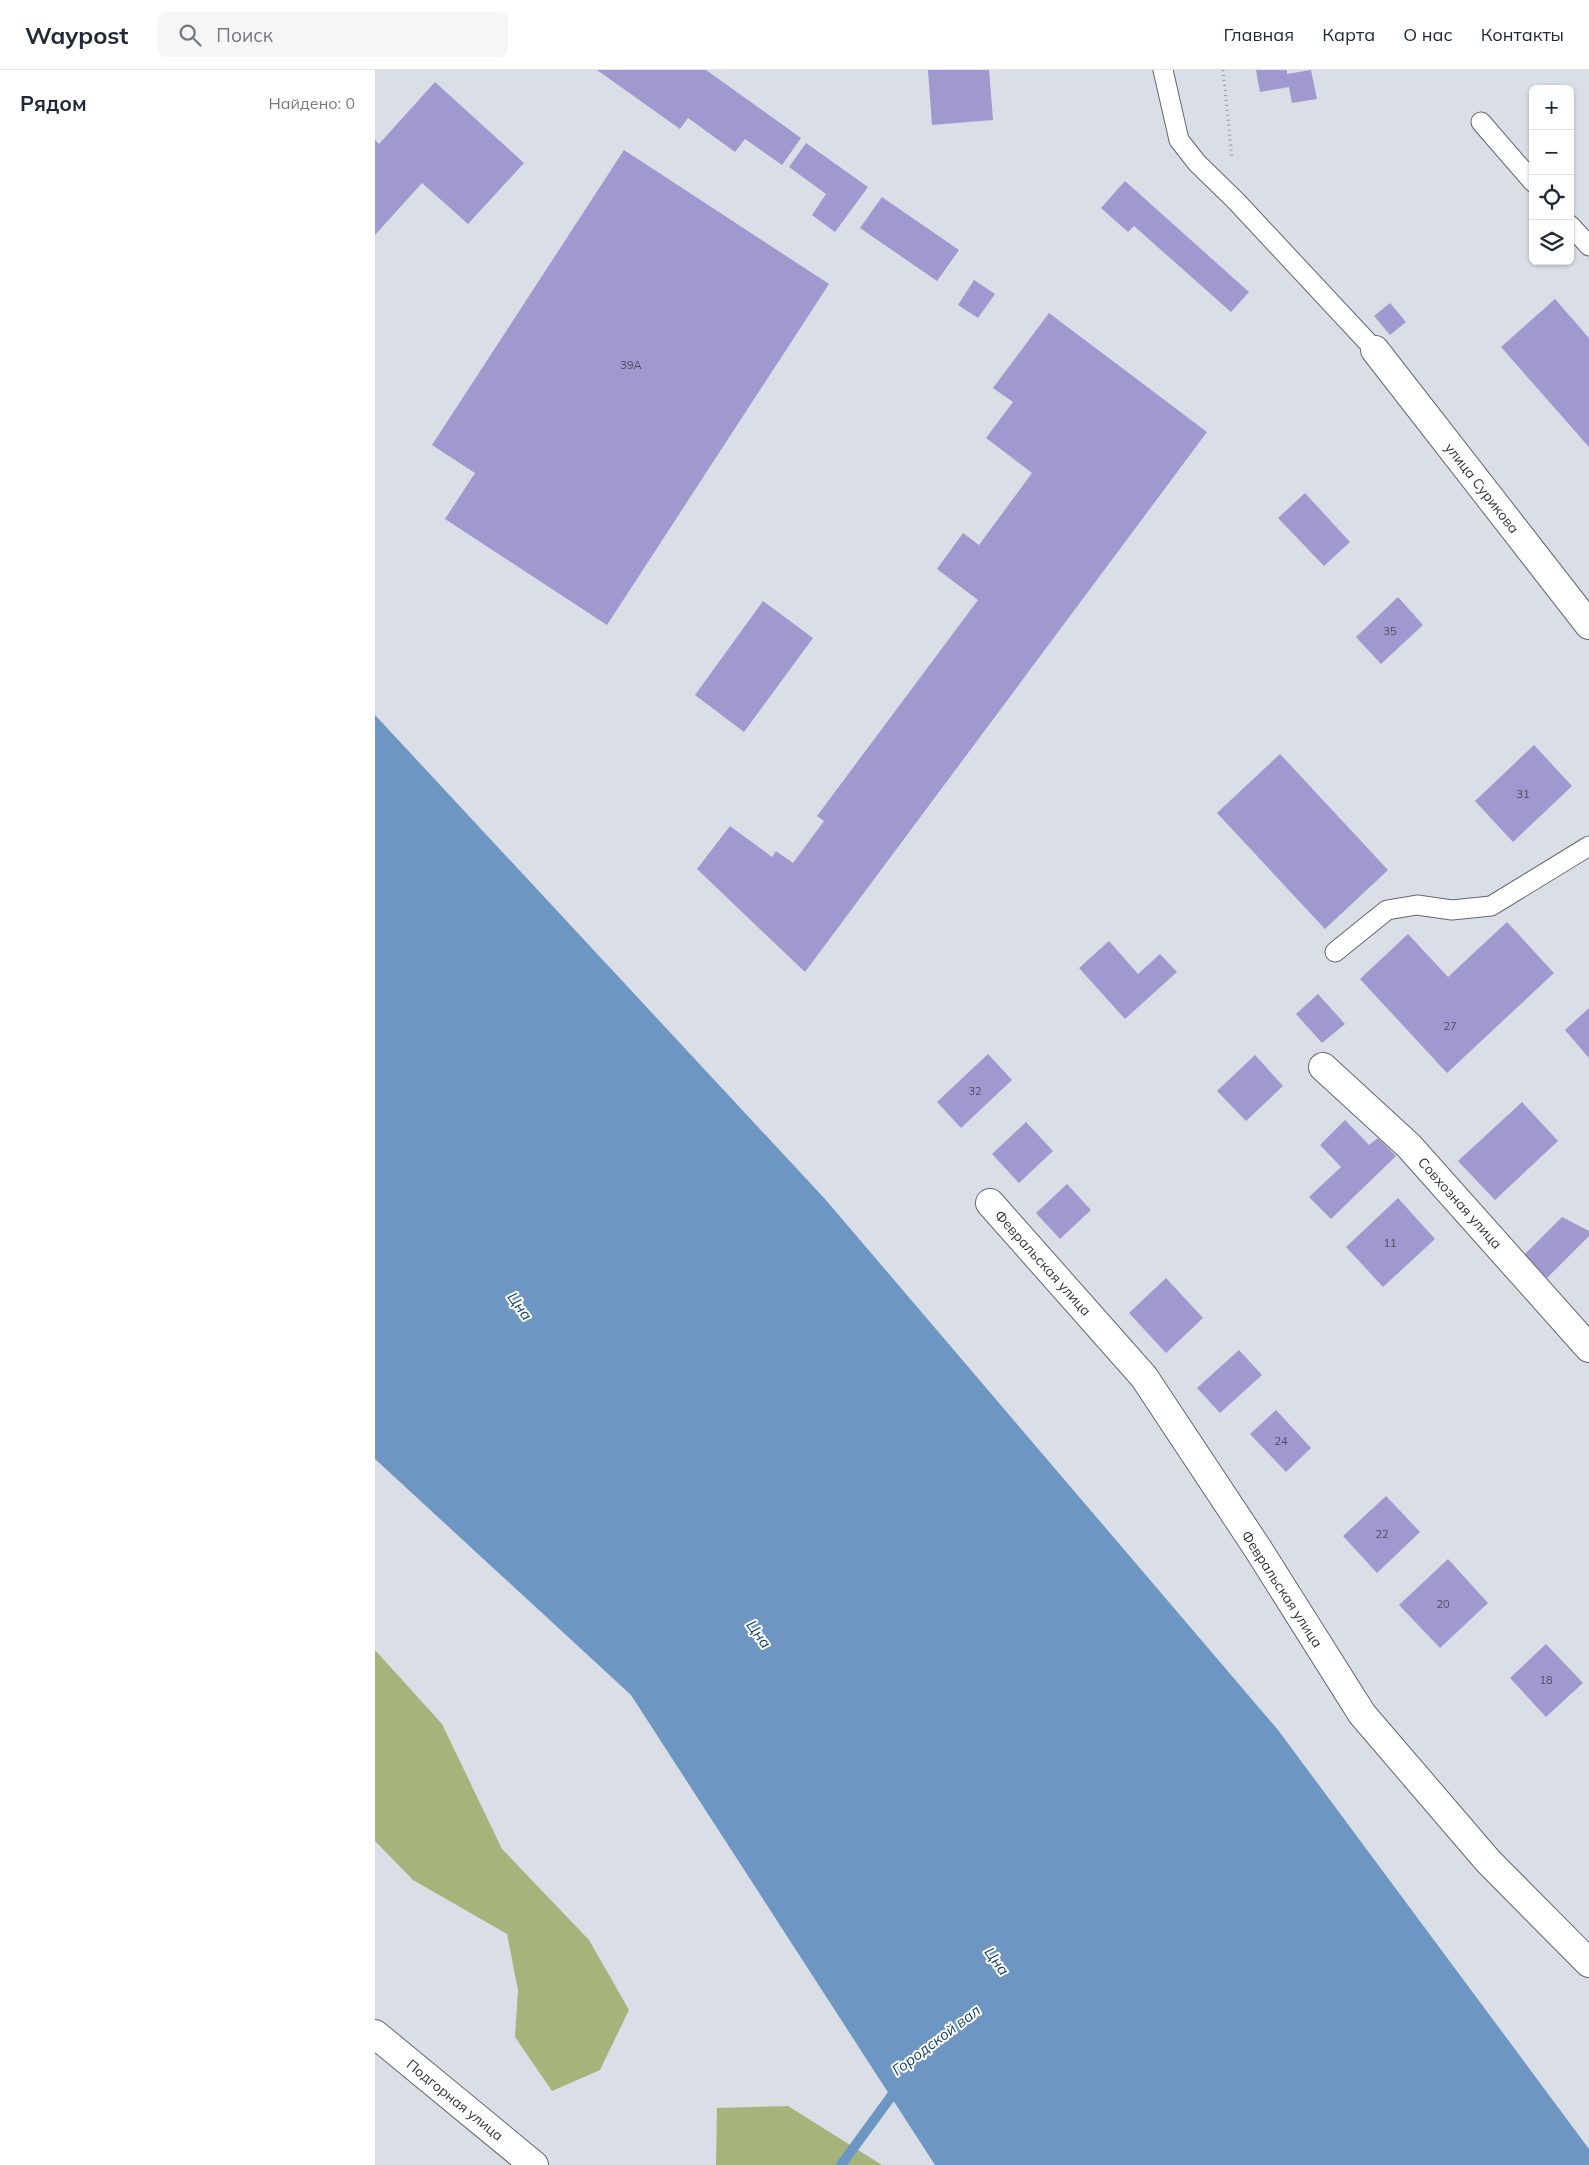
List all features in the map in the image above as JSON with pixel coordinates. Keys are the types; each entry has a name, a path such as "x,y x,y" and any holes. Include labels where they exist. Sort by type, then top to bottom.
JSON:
{"street":[{"name":"улица Сурикова","path":"1375,350 1589,625"},
{"name":"Совхозная улица","path":"1323,1067 1409,1146 1589,1348"},
{"name":"Февральская улица","path":"990,1203 1144,1377 1258,1549 1362,1714 1488,1861 1589,1963"},
{"name":"Подгорная улица","path":"375,2034 534,2165"}],"lane":[{"path":"1163,70 1179,140 1197,163 1236,201 1375,350"},
{"path":"1481,122 1529,177"},
{"path":"1574,229 1589,246"},
{"path":"1335,952 1387,910 1417,905 1452,910 1491,906 1589,846"}],"path":[{"path":"1223,70 1236,201"}],"green space":[{"path":"375,1650 442,1724 502,1849 589,1940 629,2010 600,2070 552,2091 515,2037 518,1990 507,1934 413,1880 375,1841"},
{"path":"788,2106 882,2165 716,2165 717,2108"}],"water":[{"name":"Цна","path":"375,715 825,1199 1278,1730 1589,2149 1589,2165 935,2165 631,1695 375,1459"}],"building":[{"path":"597,70 706,70 801,138 782,165 745,139 735,152 688,118 680,129"},
{"path":"928,70 989,70 993,120 932,125"},
{"path":"1256,70 1287,70 1287,74 1311,70 1317,99 1292,103 1289,87 1260,92"},
{"path":"435,82 524,163 468,224 422,183 375,235 375,140 379,144"},
{"path":"806,143 868,187 835,232 812,215 826,194 789,167"},
{"path":"624,150 829,284 607,625 445,519 475,473 432,445"},
{"path":"1125,181 1249,292 1231,312 1134,226 1128,232 1101,208"},
{"path":"882,197 959,250 937,281 860,228"},
{"path":"974,280 995,294 978,318 958,305"},
{"path":"1555,299 1589,338 1589,447 1501,347"},
{"path":"1390,303 1406,322 1390,335 1374,316"},
{"path":"1049,313 1207,432 805,972 697,869 730,826 772,857 776,851 793,863 824,821 817,816 978,600 937,569 963,533 979,545 1032,473 986,438 1013,402 993,388"},
{"path":"1305,493 1350,542 1324,566 1278,518"},
{"path":"1398,597 1423,625 1381,664 1356,637"},
{"path":"763,601 813,638 744,732 695,695"},
{"path":"1534,745 1572,786 1513,842 1475,801"},
{"path":"1280,754 1388,870 1325,929 1217,813"},
{"path":"1507,922 1554,973 1447,1073 1360,979 1408,934 1448,977"},
{"path":"1109,941 1138,974 1160,954 1177,972 1125,1019 1079,968"},
{"path":"1318,994 1345,1024 1322,1043 1296,1014"},
{"path":"1589,1008 1589,1058 1565,1030"},
{"path":"988,1054 1012,1080 961,1128 937,1102"},
{"path":"1255,1055 1283,1086 1246,1121 1217,1091"},
{"path":"1522,1102 1558,1141 1495,1200 1458,1161"},
{"path":"1345,1120 1369,1145 1378,1138 1396,1156 1331,1219 1309,1197 1341,1167 1320,1145"},
{"path":"1026,1122 1053,1151 1019,1183 992,1154"},
{"path":"1067,1184 1091,1210 1060,1239 1036,1213"},
{"path":"1398,1198 1435,1239 1383,1287 1346,1247"},
{"path":"1562,1217 1589,1231 1589,1236 1547,1278 1524,1255"},
{"path":"1166,1278 1203,1318 1166,1353 1129,1313"},
{"path":"1239,1350 1262,1375 1220,1413 1197,1388"},
{"path":"1276,1410 1311,1448 1286,1472 1250,1434"},
{"path":"1386,1496 1420,1532 1377,1573 1343,1536"},
{"path":"1448,1559 1488,1603 1440,1648 1399,1605"},
{"path":"1546,1644 1583,1683 1546,1717 1510,1678"}],"waterway":[{"name":"Городской вал","path":"841,2165 898,2087"}]}
